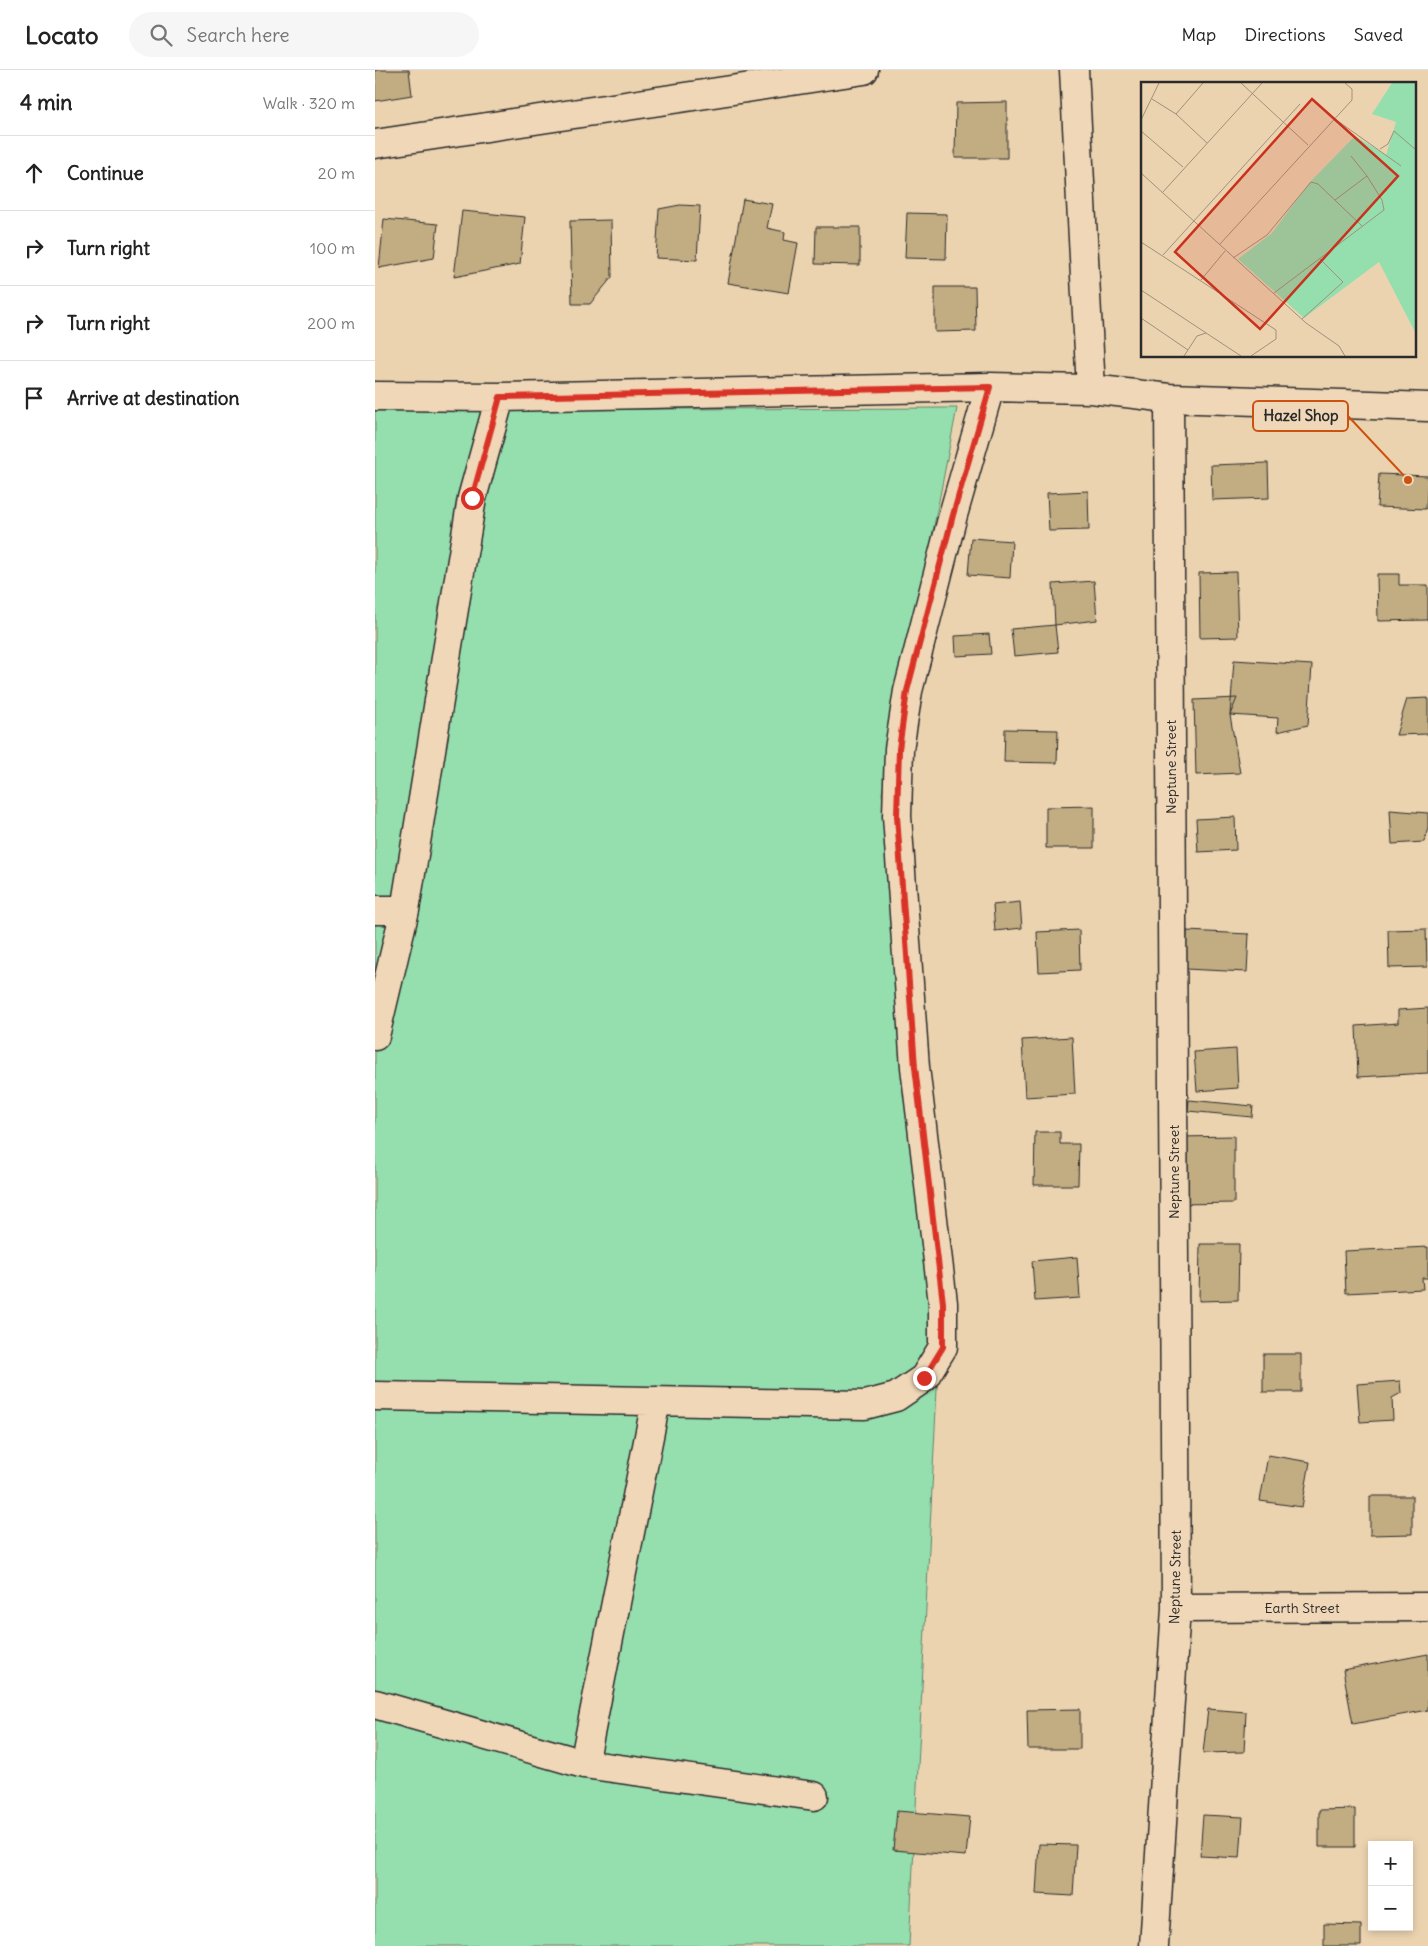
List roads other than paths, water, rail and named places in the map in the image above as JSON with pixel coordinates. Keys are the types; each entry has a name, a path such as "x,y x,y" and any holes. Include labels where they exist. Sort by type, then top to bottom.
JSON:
{"street":[{"path":"375,144 863,70"},
{"path":"1074,70 1091,389"},
{"path":"375,1396 865,1405 896,1397 924,1378 943,1347 943,1303 915,1067 901,883 897,816 899,759 907,691 953,515 990,387"},
{"path":"375,396 500,397 990,387 1091,389 1169,398 1428,407"},
{"path":"375,1036 405,910 472,498 500,397"},
{"name":"Neptune Street","path":"1154,1946 1177,1608 1169,398"},
{"path":"375,910 405,910"},
{"path":"584,1764 656,1401"},
{"name":"Earth Street","path":"1177,1608 1428,1607"},
{"path":"375,1704 584,1764 814,1796"}],"place":[{"name":"Hazel Shop","path":"1408,480"}]}
